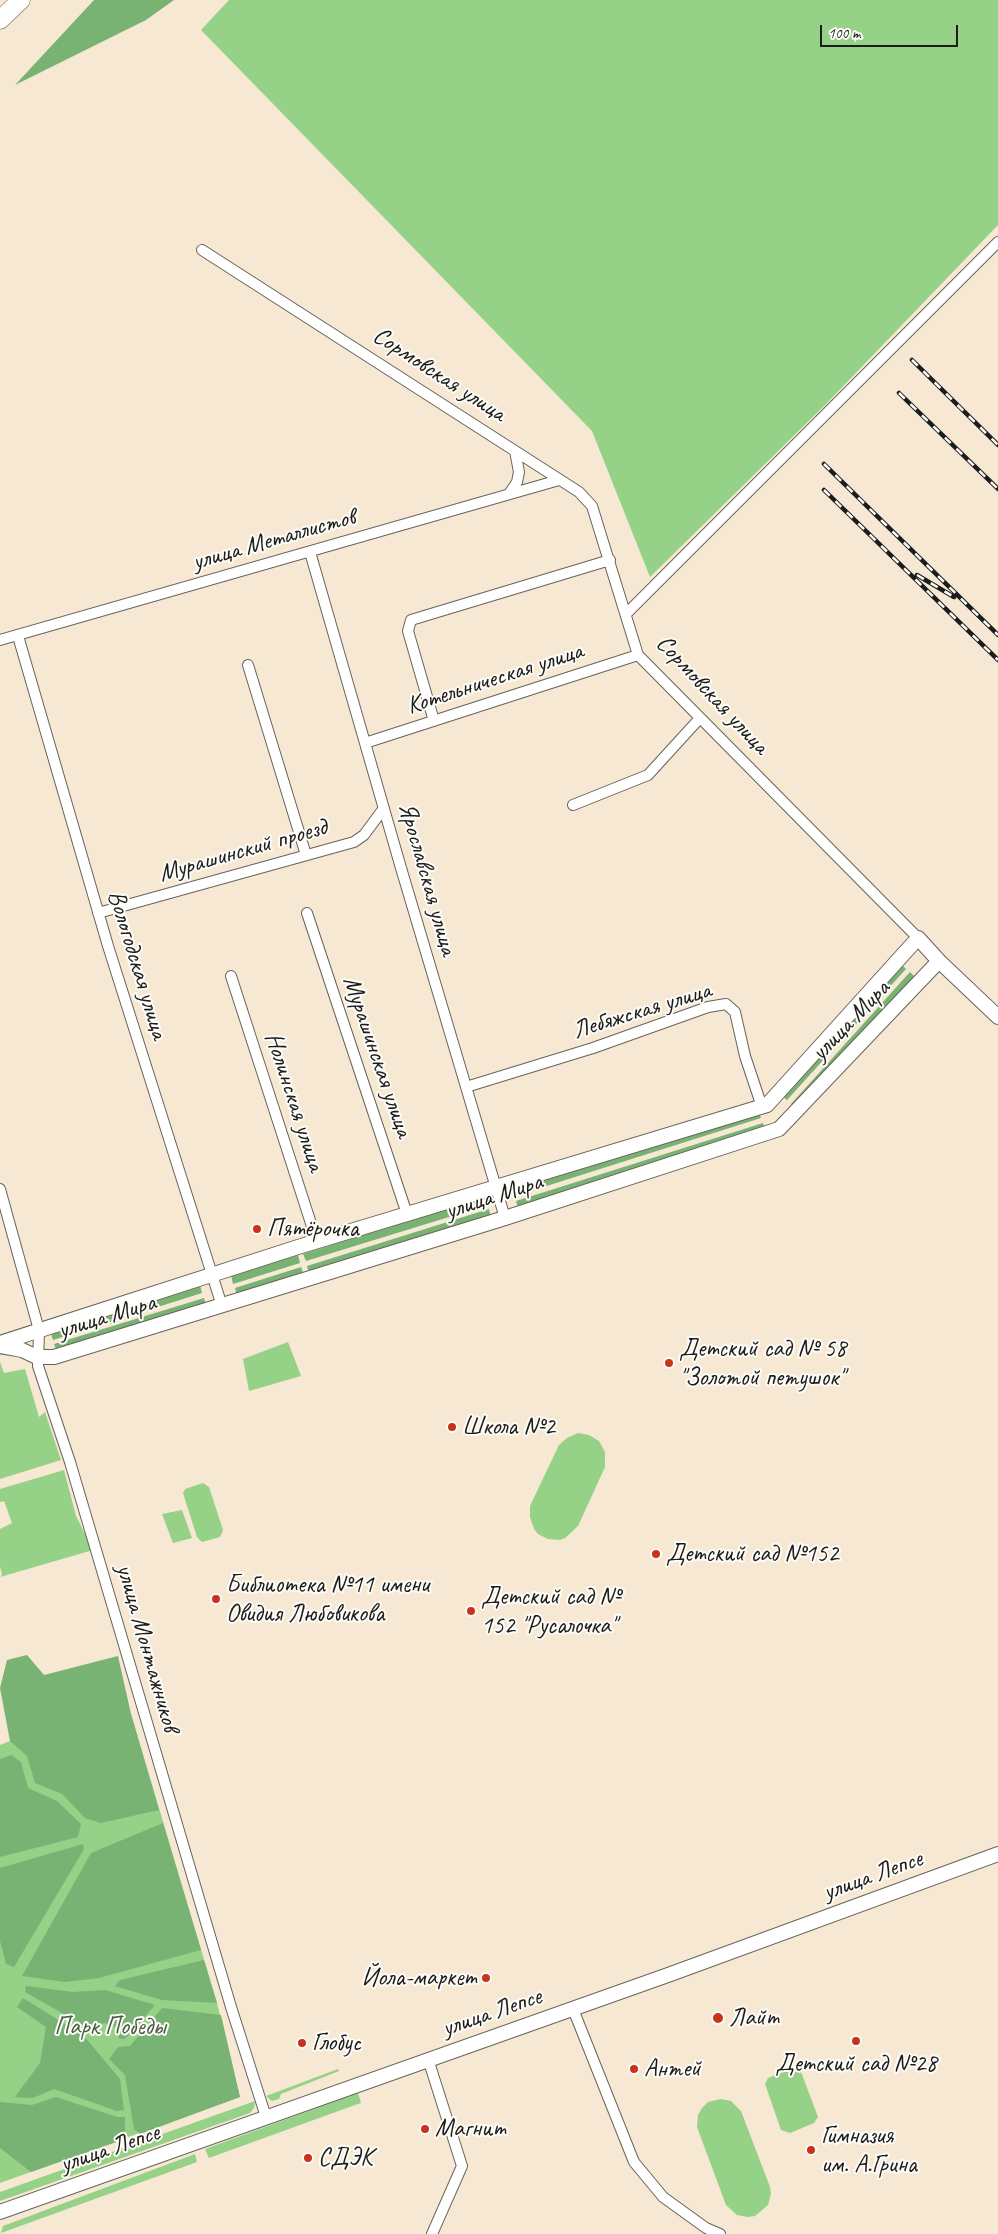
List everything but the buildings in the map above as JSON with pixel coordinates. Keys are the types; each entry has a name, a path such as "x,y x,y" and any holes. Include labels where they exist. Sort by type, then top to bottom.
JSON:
{"highway":[{"path":"0,20 21,0"}],"street":[{"path":"626,614 998,242"},
{"name":"Сормовская улица","path":"202,250 580,492 592,506 638,655 939,961 998,1017"},
{"path":"509,494 517,482 519,472 515,451"},
{"name":"улица Металлистов","path":"0,640 559,480"},
{"name":"Ярославская улица","path":"310,552 505,1218"},
{"path":"434,721 408,631 411,620 610,560"},
{"name":"Вологодская улица","path":"18,636 98,914 222,1306"},
{"name":"Котельническая улица","path":"365,743 638,655"},
{"path":"248,665 306,855"},
{"path":"573,804 648,775 700,718"},
{"name":"Мурашинский проезд","path":"98,914 354,842 364,835 384,808"},
{"name":"Мурашинская улица","path":"306,913 407,1214"},
{"name":"улица Мира","path":"0,1345 39,1330 211,1275 767,1105 918,938"},
{"name":"улица Мира","path":"0,1345 37,1357 54,1357 505,1218 779,1129 939,961"},
{"name":"Нолинская улица","path":"231,976 317,1242"},
{"name":"Лебяжская улица","path":"466,1087 593,1048 708,1007 726,1004 735,1012 745,1056 762,1107"},
{"name":"улица Монтажников","path":"0,1189 39,1330 37,1357 266,2117"},
{"name":"улица Лепсе","path":"0,2212 428,2059 574,2009 998,1854"},
{"path":"574,2009 634,2162 663,2197 706,2228 720,2234"},
{"path":"428,2059 462,2166 432,2234"}],"green space":[{"path":"94,0 174,0 146,20 15,85"},
{"path":"229,0 998,0 998,225 826,404 650,577 592,431 201,30"},
{"path":"901,964 906,969 787,1100 781,1095"},
{"path":"910,972 915,977 795,1108 791,1104"},
{"path":"759,1113 761,1118 515,1196 512,1189"},
{"path":"763,1123 765,1129 518,1208 516,1201"},
{"path":"485,1197 488,1205 306,1261 303,1254"},
{"path":"489,1209 491,1217 309,1273 307,1266"},
{"path":"298,1255 300,1263 233,1284 231,1275"},
{"path":"301,1267 304,1275 237,1296 235,1288"},
{"path":"200,1285 202,1293 53,1340 51,1334"},
{"path":"204,1298 206,1305 57,1352 54,1344"},
{"path":"288,1342 301,1376 249,1391 243,1359"},
{"path":"0,1362 4,1373 25,1369 39,1417 45,1412 61,1460 0,1479"},
{"path":"578,1433 589,1435 599,1441 605,1452 605,1467 578,1526 565,1538 560,1540 548,1539 538,1534 534,1529 530,1517 530,1506 559,1445 567,1438"},
{"path":"64,1470 76,1516 93,1550 0,1577 2,1575 0,1566 0,1529 12,1523 4,1501 0,1502 0,1489"},
{"path":"203,1483 209,1487 223,1530 220,1537 202,1542 197,1537 183,1493 185,1489"},
{"path":"182,1510 192,1538 173,1543 162,1514"},
{"path":"27,1655 44,1675 118,1656 131,1714 159,1810 101,1823 85,1818 62,1794 35,1783 27,1756 10,1741 0,1688 7,1660"},
{"name":"Парк Победы","path":"131,1714 217,2003 240,2097 0,2183 0,1745 10,1741"},
{"path":"11,1755 21,1762 28,1788 57,1801 81,1824 78,1837 0,1857 0,1759"},
{"path":"163,1823 201,1950 99,1978 65,1982 22,1976 91,1853"},
{"path":"83,1844 84,1849 14,1967 6,1964 0,1941 0,1868"},
{"path":"204,1960 217,2003 162,2000 115,1986 120,1980"},
{"path":"26,1986 73,1992 105,1990 155,2005 125,2039 119,2039 118,2028 104,2023 90,2029 25,1992"},
{"path":"23,1998 84,2036 120,2079 124,2110 117,2111 54,2089 33,2098 15,2097 40,2063 46,2027 17,2007"},
{"path":"162,2008 221,2015 240,2097 140,2134 134,2129 125,2075 109,2059 118,2047 130,2046"},
{"path":"793,2068 801,2072 818,2117 814,2123 790,2133 781,2130 765,2084 768,2078"},
{"path":"338,2069 339,2071 281,2094 279,2099 272,2101 266,2096"},
{"path":"358,2093 361,2103 209,2158 205,2149"},
{"path":"56,2097 117,2117 125,2117 125,2139 31,2172 0,2148 0,2102 32,2105"},
{"path":"721,2099 731,2101 741,2111 770,2187 771,2193 768,2205 755,2216 737,2215 726,2205 697,2127 698,2115 702,2108 708,2102"},
{"path":"255,2101 254,2108 250,2113 0,2201 0,2192"},
{"path":"195,2154 197,2162 1,2233 3,2226"}],"railway":[{"path":"912,360 998,445"},
{"path":"899,393 998,489"},
{"path":"824,464 998,635"},
{"path":"824,490 998,660"},
{"path":"917,575 954,597"}],"place":[{"name":"Пятёрочка","path":"257,1229"},
{"name":"Детский сад № 58 \"Золотой петушок\"","path":"669,1363"},
{"name":"Школа №2","path":"452,1427"},
{"name":"Детский сад №152","path":"656,1554"},
{"name":"Библиотека №11 имени Овидия Любовикова","path":"216,1599"},
{"name":"Детский сад № 152 \"Русалочка\"","path":"471,1611"},
{"name":"Йола-маркет","path":"486,1978"},
{"name":"Лайт","path":"718,2018"},
{"name":"Детский сад №28","path":"856,2041"},
{"name":"Глобус","path":"302,2043"},
{"name":"Антей","path":"634,2069"},
{"name":"Магнит","path":"425,2129"},
{"name":"Гимназия им. А.Грина","path":"811,2150"},
{"name":"СДЭК","path":"308,2158"}]}
